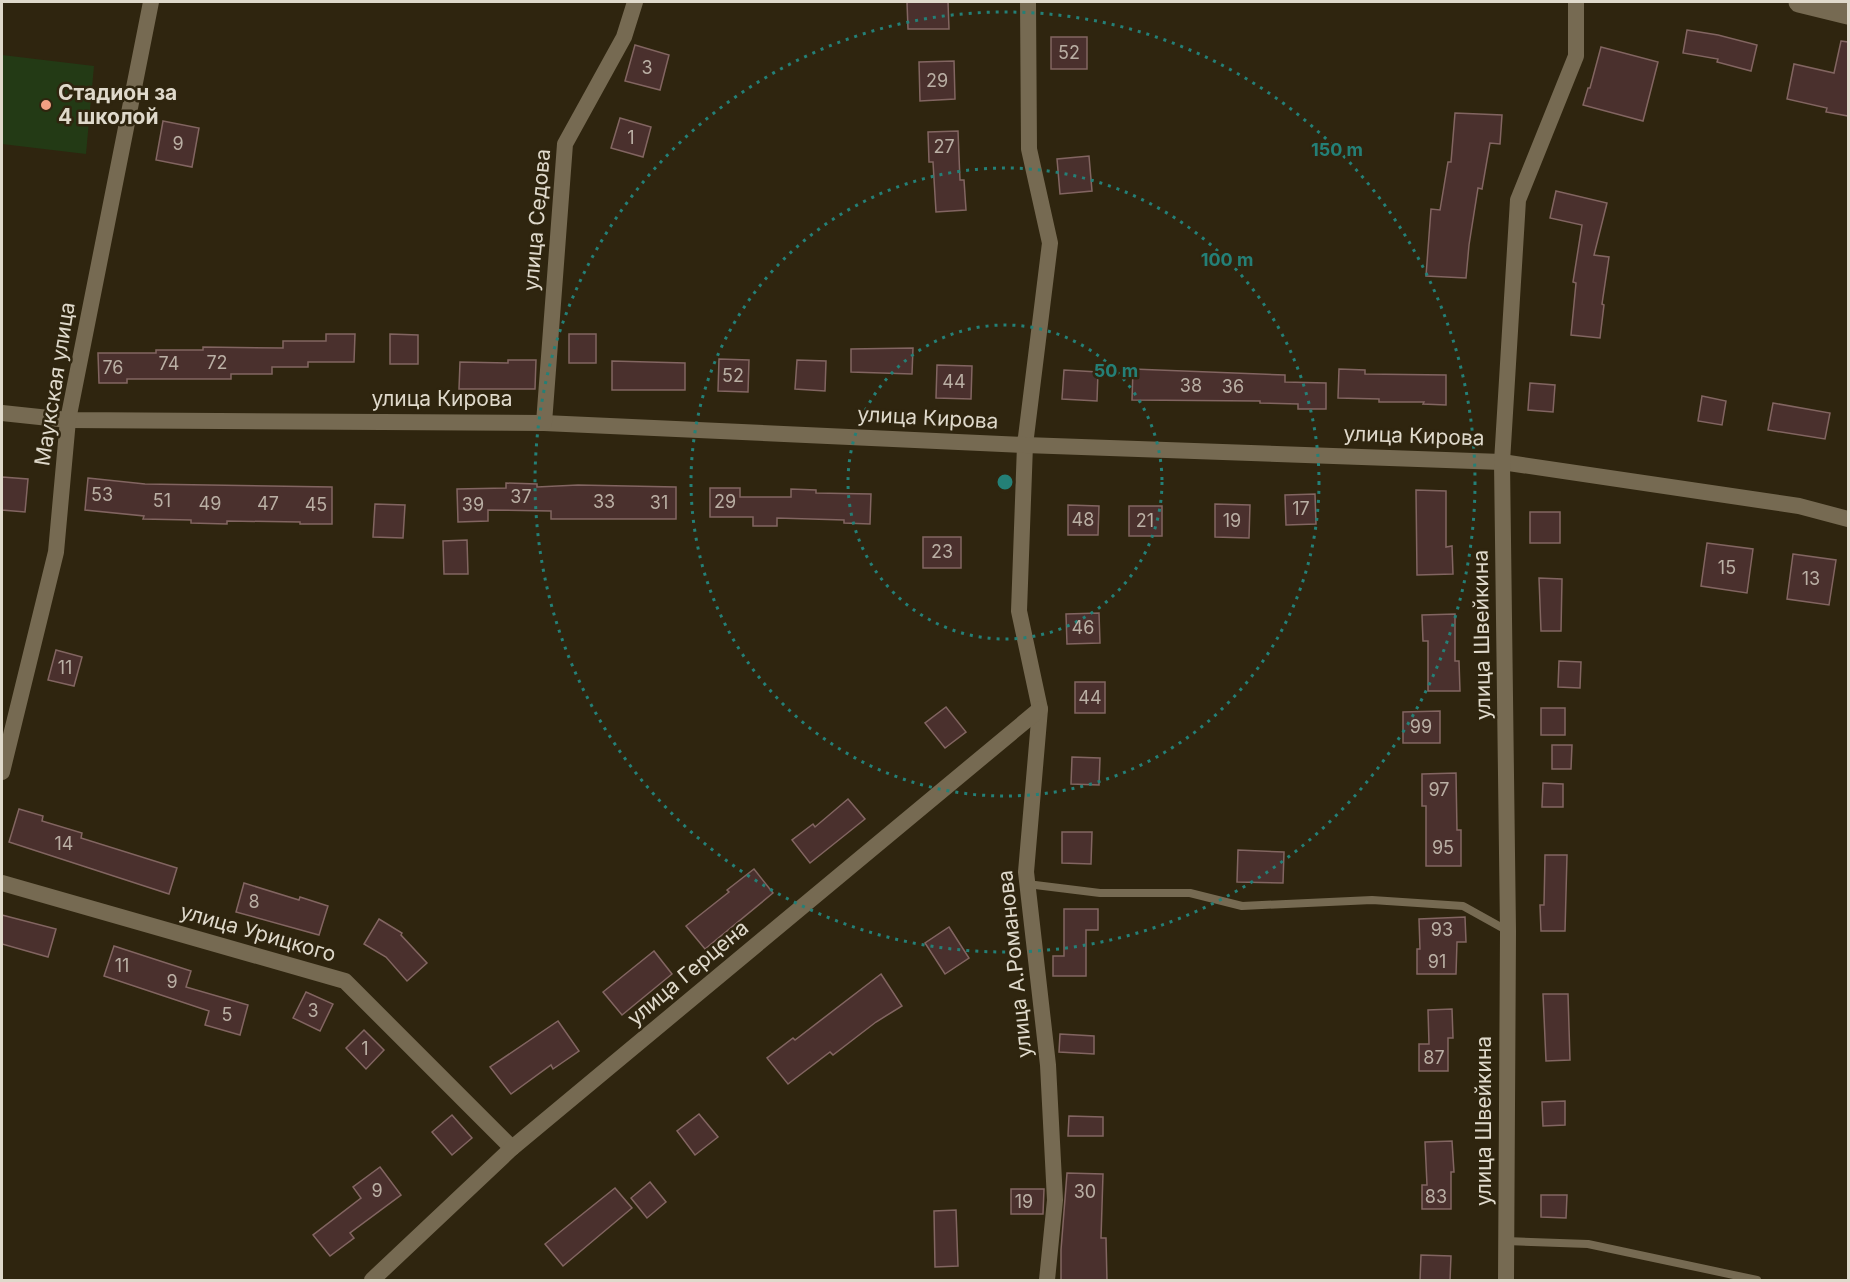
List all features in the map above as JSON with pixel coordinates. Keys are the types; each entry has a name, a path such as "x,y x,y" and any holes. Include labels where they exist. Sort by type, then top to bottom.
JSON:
{"street":[{"name":"Маукская улица","path":"2,772 56,552 68,420 151,2"},
{"name":"улица Седова","path":"544,423 565,144 624,37 635,2"},
{"name":"улица А.Романова","path":"1028,2 1029,149 1050,243 1025,445 1019,611 1040,709 1026,872 1048,1065 1055,1200 1047,1281"},
{"name":"улица Швейкина","path":"1506,1281 1508,931 1502,462 1518,200 1576,56 1576,2"},
{"path":"1799,2 1848,14"},
{"name":"улица Кирова","path":"2,413 68,420 544,423 1025,445 1502,462 1799,506 1848,519"},
{"name":"улица Герцена","path":"372,1281 512,1148 1040,709"},
{"name":"улица Урицкого","path":"2,883 345,981 512,1148"}],"lane":[{"path":"1027,884 1100,893 1190,893 1242,906 1372,900 1463,906 1508,931"},
{"path":"1506,1241 1588,1244 1757,1281"}],"green space":[{"name":"Стадион за 4 школой","path":"2,55 94,66 86,154 2,144"}],"building":[{"path":"907,2 948,2 949,29 908,29"},
{"path":"1687,30 1757,45 1751,71 1717,62 1718,59 1683,53"},
{"path":"1051,37 1087,37 1087,69 1051,69"},
{"path":"1841,41 1848,42 1848,116 1826,112 1827,108 1787,99 1794,64 1834,73"},
{"path":"635,45 669,55 660,90 625,81"},
{"path":"1601,47 1658,62 1643,121 1583,105"},
{"path":"954,61 955,99 920,101 919,62"},
{"path":"1455,113 1502,115 1500,144 1490,143 1482,189 1478,188 1466,278 1426,276 1431,209 1440,210 1448,162 1451,162"},
{"path":"620,118 651,127 643,157 611,148"},
{"path":"163,121 199,128 192,167 156,160"},
{"path":"958,131 960,180 964,180 966,210 936,212 933,162 929,162 928,132"},
{"path":"1089,156 1092,191 1060,194 1057,159"},
{"path":"1556,191 1607,203 1594,255 1609,257 1600,338 1571,335 1576,283 1573,282 1582,225 1550,218"},
{"path":"326,334 355,334 354,362 308,362 308,367 272,367 272,374 231,374 231,379 127,379 127,383 99,383 98,353 156,353 156,350 203,350 203,347 283,348 283,341 326,341"},
{"path":"390,334 418,335 418,364 390,364"},
{"path":"569,334 596,334 596,363 569,363"},
{"path":"913,348 912,374 851,372 851,349"},
{"path":"719,359 749,360 748,392 718,391"},
{"path":"508,360 536,360 535,389 459,389 460,362 508,363"},
{"path":"797,360 826,361 825,391 795,389"},
{"path":"612,361 685,363 685,390 612,390"},
{"path":"937,365 972,366 971,399 936,398"},
{"path":"1133,369 1285,375 1285,382 1326,383 1326,409 1298,409 1298,404 1260,403 1260,401 1132,400"},
{"path":"1339,369 1365,370 1365,374 1446,375 1446,405 1338,398"},
{"path":"1064,370 1098,372 1097,401 1062,399"},
{"path":"1530,383 1555,385 1553,412 1528,410"},
{"path":"1702,396 1726,401 1722,425 1698,421"},
{"path":"1773,403 1830,413 1825,439 1768,430"},
{"path":"2,477 28,479 25,512 2,510"},
{"path":"88,478 145,484 332,487 332,524 227,521 227,524 191,523 191,520 143,519 144,516 85,510"},
{"path":"506,483 537,484 537,487 578,485 676,487 676,519 551,519 551,511 488,510 488,521 458,522 457,489 506,488"},
{"path":"710,488 740,488 740,497 791,497 791,489 816,490 816,493 871,494 870,524 844,523 844,520 777,518 777,526 753,526 753,517 710,517"},
{"path":"1416,490 1446,491 1446,547 1452,546 1453,574 1417,575"},
{"path":"1315,494 1316,524 1286,525 1285,495"},
{"path":"375,504 405,505 403,538 373,537"},
{"path":"1215,504 1250,505 1249,538 1215,537"},
{"path":"1068,505 1099,506 1098,535 1068,535"},
{"path":"1129,506 1162,506 1162,536 1129,536"},
{"path":"1530,512 1560,512 1560,543 1530,543"},
{"path":"923,537 961,537 961,568 923,568"},
{"path":"467,540 468,574 444,574 443,541"},
{"path":"1707,543 1753,549 1747,593 1701,586"},
{"path":"1793,554 1836,560 1829,605 1787,599"},
{"path":"1539,578 1562,579 1561,631 1541,631"},
{"path":"1099,613 1100,643 1067,644 1066,614"},
{"path":"1455,614 1455,661 1459,661 1460,691 1428,691 1428,641 1423,641 1422,615"},
{"path":"56,650 82,657 74,686 48,680"},
{"path":"1559,661 1581,662 1580,688 1558,687"},
{"path":"1075,682 1105,682 1105,713 1075,713"},
{"path":"946,707 966,732 945,748 925,723"},
{"path":"1541,708 1565,708 1565,735 1541,735"},
{"path":"1440,711 1440,743 1403,743 1403,712"},
{"path":"1552,745 1572,745 1571,769 1552,769"},
{"path":"1072,757 1100,758 1099,785 1071,784"},
{"path":"1456,773 1457,830 1461,830 1461,866 1426,866 1426,806 1422,806 1422,774"},
{"path":"1543,783 1563,784 1563,807 1542,807"},
{"path":"848,799 865,819 810,863 792,840 813,824 815,827"},
{"path":"19,809 43,816 42,821 82,833 81,838 177,868 169,894 9,842"},
{"path":"1062,832 1092,832 1091,864 1062,863"},
{"path":"1238,850 1284,852 1283,883 1237,882"},
{"path":"1545,855 1567,855 1565,931 1541,931 1540,905 1544,905"},
{"path":"754,869 773,893 705,949 686,926"},
{"path":"244,883 299,900 300,897 328,906 319,935 236,912"},
{"path":"1064,909 1098,909 1098,930 1086,930 1086,976 1053,976 1053,956 1064,956"},
{"path":"2,915 56,929 48,957 2,944"},
{"path":"1465,917 1466,942 1457,942 1456,974 1417,974 1417,949 1420,949 1419,919"},
{"path":"379,919 402,933 401,935 427,963 407,981 386,957 364,944"},
{"path":"949,927 969,958 945,974 925,943"},
{"path":"114,946 191,971 186,987 248,1005 240,1035 205,1025 209,1011 104,976"},
{"path":"654,951 672,974 622,1015 603,992"},
{"path":"881,974 902,1006 876,1022 833,1055 830,1052 788,1084 767,1058 793,1038 795,1040"},
{"path":"306,992 333,1004 320,1031 293,1018"},
{"path":"1543,994 1568,994 1570,1060 1546,1061"},
{"path":"1452,1009 1453,1038 1448,1038 1448,1071 1419,1071 1419,1044 1429,1044 1428,1010"},
{"path":"558,1021 579,1051 553,1069 551,1065 511,1094 490,1067"},
{"path":"364,1030 384,1050 366,1069 346,1048"},
{"path":"1060,1034 1094,1036 1094,1054 1059,1052"},
{"path":"1565,1101 1565,1125 1543,1126 1542,1102"},
{"path":"699,1114 718,1137 695,1155 677,1131"},
{"path":"452,1115 472,1138 452,1155 432,1132"},
{"path":"1069,1116 1103,1117 1103,1136 1068,1136"},
{"path":"1452,1141 1454,1172 1451,1172 1451,1209 1422,1209 1422,1185 1427,1185 1425,1142"},
{"path":"380,1167 401,1195 350,1233 354,1238 330,1256 313,1235 361,1198 353,1187"},
{"path":"1067,1173 1103,1174 1101,1238 1106,1238 1107,1281 1061,1281"},
{"path":"650,1182 666,1202 647,1218 631,1198"},
{"path":"615,1188 632,1208 563,1266 545,1244"},
{"path":"1011,1189 1044,1189 1043,1214 1011,1214"},
{"path":"1541,1195 1567,1195 1566,1218 1541,1217"},
{"path":"956,1210 958,1266 935,1267 934,1211"},
{"path":"1421,1255 1451,1256 1450,1281 1420,1281"}],"place":[{"name":"Стадион за 4 школой","path":"46,105"}]}
